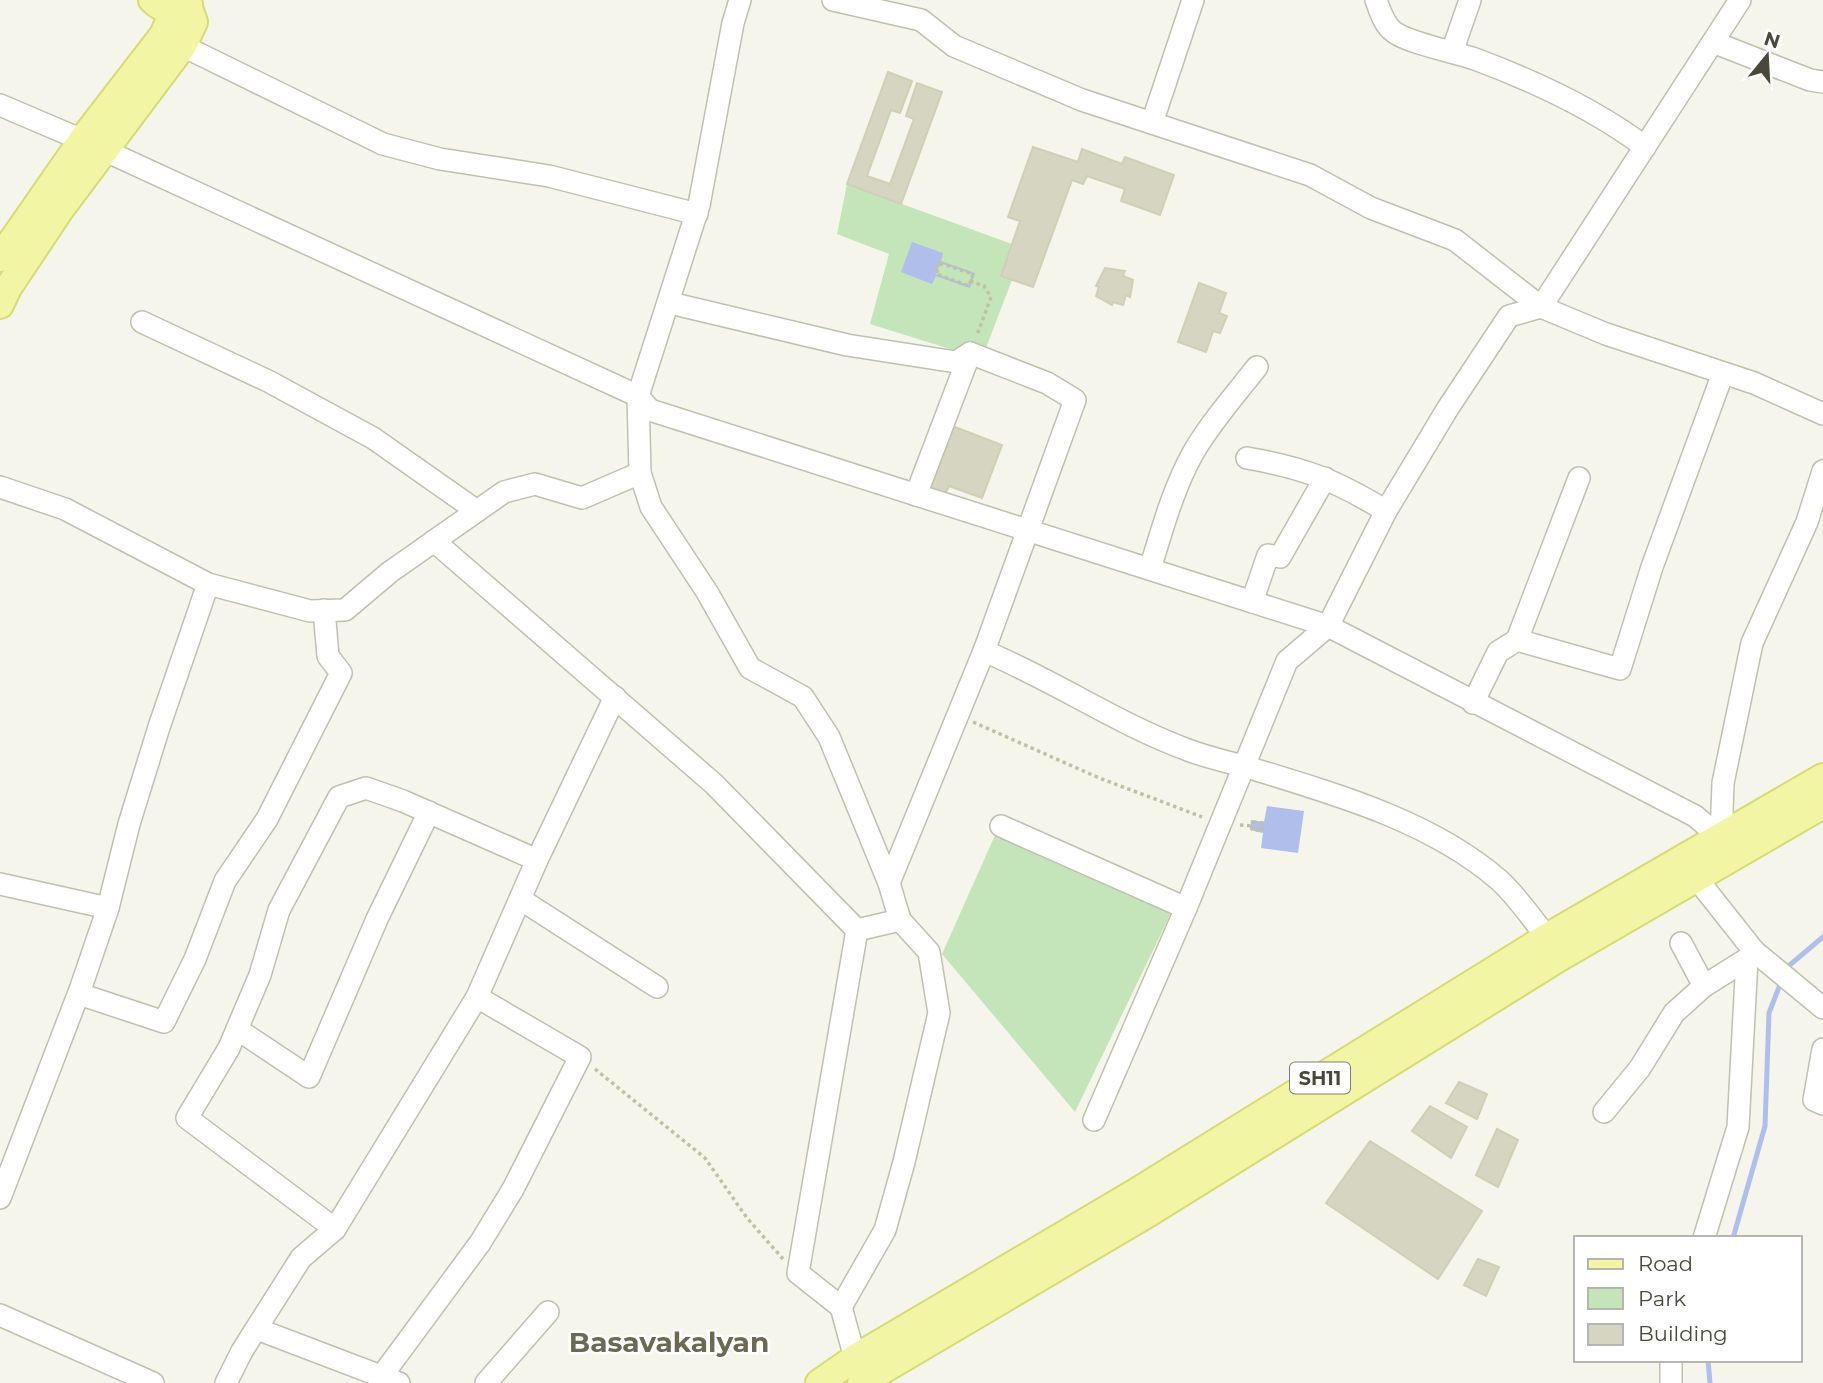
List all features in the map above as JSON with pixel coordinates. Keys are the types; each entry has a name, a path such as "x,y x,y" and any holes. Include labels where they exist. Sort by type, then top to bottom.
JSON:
{"main road":[{"path":"0,258 93,145 183,46 194,22 176,4 163,35 93,145 0,304"},
{"name":"SH11","path":"819,1383 862,1373 1149,1213 1559,958 1697,878 1727,848 1823,777"},
{"name":"SH11","path":"862,1373 1136,1192 1547,937 1727,848 1823,806"}],"street":[{"path":"740,0 733,23 697,214 638,396 640,473 651,507 707,592 750,668 803,696 829,737 889,883 900,920 929,952 939,1013 886,1230 841,1307"},
{"path":"833,0 921,20 954,46 1082,100 1310,175 1371,208 1455,240 1541,307 1606,334 1723,373 1823,414"},
{"path":"1152,123 1193,0"},
{"path":"1376,0 1382,17 1394,33 1452,52 1599,115 1645,147"},
{"path":"1452,52 1470,0"},
{"path":"1094,1120 1186,908 1287,661 1328,626 1385,511 1448,408 1509,316 1541,307 1740,0"},
{"path":"1713,41 1810,80 1823,82"},
{"path":"183,46 383,144 440,159 549,176 697,214"},
{"path":"0,105 93,145 638,396 650,410 1328,626 1695,816 1727,848"},
{"path":"670,303 860,347 956,362 970,353"},
{"path":"142,322 268,381 373,438 477,510"},
{"path":"916,495 970,353"},
{"path":"889,883 984,651 1075,400 1047,383 970,353"},
{"path":"1150,569 1167,515 1193,454 1218,415 1257,367"},
{"path":"1517,640 1620,669 1653,567 1723,373"},
{"path":"1247,458 1297,467 1325,478 1385,511"},
{"path":"1727,848 1723,783 1752,643 1807,522 1823,471"},
{"path":"0,487 65,509 208,584 310,611 345,610 434,541 504,492 535,484 582,498 640,473"},
{"path":"1252,602 1268,555 1280,557 1325,478"},
{"path":"1473,703 1498,652 1517,640 1579,478"},
{"path":"434,541 713,784 857,930"},
{"path":"0,1198 79,993 108,908 129,824 208,584"},
{"path":"79,993 164,1022 194,959 225,881 267,819 341,673 328,656 324,610"},
{"path":"984,651 1053,681 1116,718 1189,751 1318,789 1434,837 1472,858 1502,882 1547,937"},
{"path":"226,1383 301,1258 335,1229 477,997 537,860 615,696"},
{"path":"335,1229 187,1118 237,1029 260,975 279,910 339,797 366,788 429,812 537,860"},
{"path":"237,1029 309,1077 377,919 429,812"},
{"path":"1001,826 1186,908"},
{"path":"1697,878 1750,955 1793,983 1823,1008"},
{"path":"0,884 108,908"},
{"path":"520,899 657,987"},
{"path":"857,930 900,920"},
{"path":"857,930 798,1273 841,1307 862,1373"},
{"path":"1681,943 1704,986"},
{"path":"1604,1112 1640,1068 1674,1013 1704,986 1750,955"},
{"path":"1705,1236 1738,1127 1750,955"},
{"path":"257,1329 390,1380 513,1189 580,1057 477,997"},
{"path":"1823,1049 1814,1100 1823,1104"},
{"path":"486,1383 548,1312"},
{"path":"0,1315 153,1383"},
{"path":"1671,1362 1671,1383"}],"path":[{"path":"940,263 973,274 970,281 969,286 936,274 940,263"},
{"path":"970,281 984,286 991,297 970,353"},
{"path":"958,716 1097,777 1220,824 1252,826"},
{"path":"580,1057 705,1158 769,1246 798,1273"}],"green space":[{"path":"847,184 1012,244 1001,275 1012,280 984,353 950,349 870,324 889,254 837,234"},
{"path":"996,833 1172,911 1075,1112 942,954"}],"water":[{"path":"912,242 943,253 941,261 975,273 970,288 936,276 932,284 901,272","holes":["940,263 972,274 969,285 936,274"]},
{"path":"1267,806 1304,811 1298,853 1261,848 1263,833 1250,830 1251,820 1264,822"}],"building":[{"path":"888,72 912,81 900,113 891,110 867,176 890,184 914,119 906,116 917,83 942,92 901,204 847,184"},
{"path":"1033,147 1078,162 1082,149 1122,164 1125,157 1174,175 1160,215 1121,201 1125,189 1087,176 1083,184 1072,180 1033,287 1001,276 1020,221 1008,217"},
{"path":"1105,268 1125,271 1123,276 1133,280 1130,297 1126,295 1123,305 1113,302 1112,305 1096,296 1099,287 1096,286"},
{"path":"1199,283 1226,293 1219,313 1227,316 1220,333 1213,331 1206,352 1178,342"},
{"path":"947,424 1002,445 982,498 949,486 945,494 923,486"},
{"path":"1459,1082 1487,1094 1477,1119 1446,1103"},
{"path":"1430,1106 1467,1127 1451,1158 1412,1131"},
{"path":"1497,1129 1518,1140 1498,1187 1476,1175"},
{"path":"1370,1141 1482,1211 1438,1279 1326,1203"},
{"path":"1478,1259 1499,1267 1486,1296 1464,1285"}],"waterway":[{"path":"1785,969 1823,937"},
{"path":"1734,1236 1765,1126 1769,1013 1781,982"},
{"path":"1708,1362 1710,1383"}],"district":[{"name":"Basavakalyan","path":"669,1342"}]}
